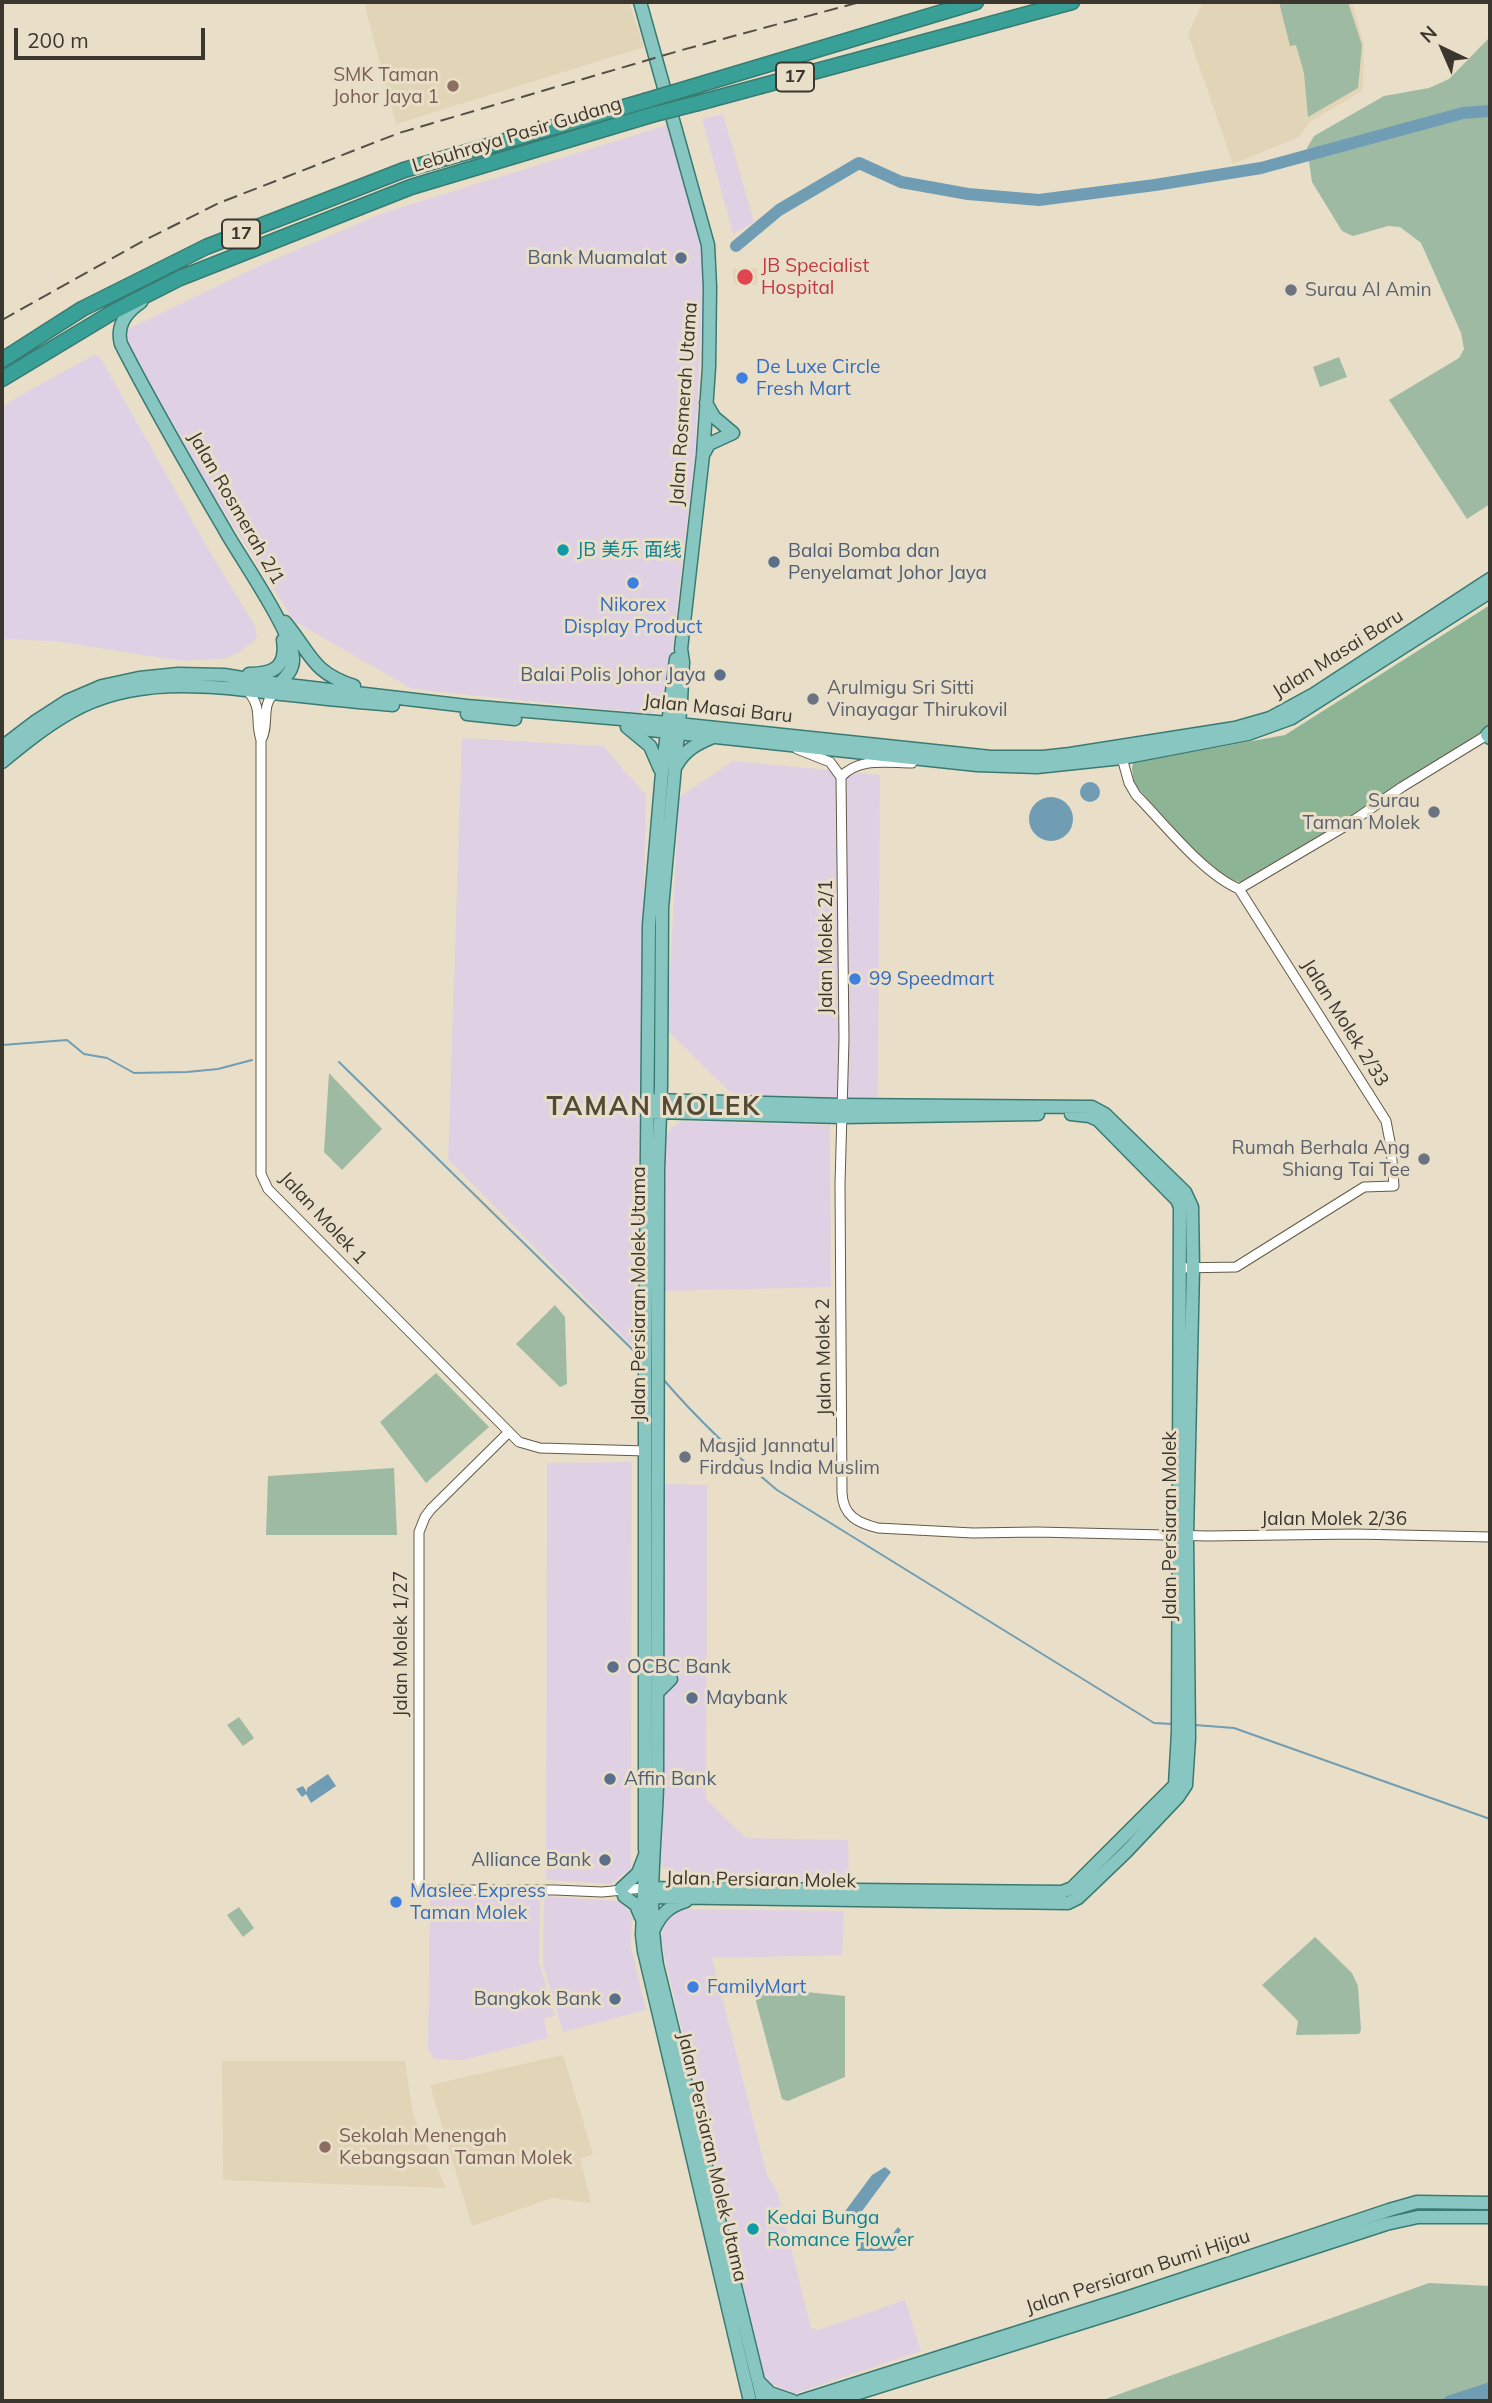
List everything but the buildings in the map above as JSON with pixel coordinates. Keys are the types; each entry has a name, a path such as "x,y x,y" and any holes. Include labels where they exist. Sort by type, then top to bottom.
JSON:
{"highway":[{"name":"Lebuhraya Pasir Gudang","path":"2,360 82,309 206,247 404,170 976,2"},
{"path":"1008,20 1043,2"},
{"name":"Lebuhraya Pasir Gudang","path":"2,379 114,312 180,278 411,187 651,115 1072,2"},
{"path":"2,348 38,328 82,309"},
{"path":"2,385 37,356"}],"main road":[{"name":"Jalan Rosmerah Utama","path":"640,2 708,245 710,339 703,455 681,649 676,661 673,728"},
{"name":"Jalan Rosmerah 2/1","path":"180,278 137,304 128,313 118,334 125,353 275,612 288,640 293,659 290,671 277,688"},
{"path":"703,455 709,444 733,433 719,422 706,403"},
{"name":"Jalan Masai Baru","path":"2,747 36,720 67,701 102,686 139,678 178,674 224,675 277,688 476,715 673,728 991,757 1043,757 1235,728 1278,714 1314,694 1490,579"},
{"path":"224,675 272,671 280,665 283,658 283,641 259,599 257,584"},
{"name":"Jalan Masai Baru","path":"712,732 783,743 977,765 1037,767 1122,758 1248,734 1285,721 1490,593"},
{"path":"275,612 287,623 307,656 319,669 339,681 388,696"},
{"name":"Jalan Masai Baru","path":"2,762 39,732 73,710 106,697 141,688 183,685 388,696 467,706 642,721 673,728"},
{"path":"626,727 650,746 667,773 682,755 712,732 688,715 676,700 662,715 642,721"},
{"name":"Jalan Persiaran Molek Utama","path":"673,728 667,773 654,1106 646,1451 657,1788 649,1856 649,1893 657,1965 764,2401"},
{"path":"1122,758 1127,748 1140,744"},
{"name":"Jalan Persiaran Molek","path":"841,1111 1037,1105 1092,1107 1185,1192 1192,1207 1193,1268 1182,1535"},
{"name":"Jalan Persiaran Molek Utama","path":"652,1680 658,1170 654,1106"},
{"name":"Jalan Persiaran Molek","path":"649,1893 696,1898 1063,1904 1073,1902 1126,1852 1184,1790 1187,1779 1183,1732 1180,1207 1177,1200 1098,1120 1089,1116 654,1106"},
{"name":"Jalan Persiaran Molek","path":"649,1893 683,1890 1052,1894 1067,1891 1175,1785 1183,1732"},
{"path":"643,1921 636,1905 622,1892 649,1856 661,1877 683,1890"},
{"name":"Jalan Persiaran Molek Utama","path":"649,1893 643,1921 647,1966 746,2397"},
{"path":"653,1930 660,1916 668,1908 696,1898"},
{"name":"Jalan Persiaran Bumi Hijau","path":"1065,2323 1417,2202 1490,2203"},
{"name":"Jalan Persiaran Bumi Hijau","path":"800,2401 991,2346 1386,2224 1418,2217 1490,2217"},
{"name":"Jalan Persiaran Bumi Hijau","path":"833,2401 991,2346"},
{"path":"758,2381 770,2393 793,2401"}],"street":[{"name":"Jalan Molek 1","path":"261,740 266,733 267,703 277,688"},
{"name":"Jalan Molek 1","path":"247,690 257,704 261,740 261,1154 264,1183 299,1222 519,1443 540,1448 646,1451"},
{"path":"1122,758 1129,783 1136,795 1219,878 1239,889 1345,827 1402,787 1489,735"},
{"path":"783,743 830,762 841,777 860,764 937,760"},
{"name":"Jalan Molek 2/1","path":"841,777 844,984 841,1111"},
{"name":"Jalan Molek 2/33","path":"1193,1268 1236,1267 1364,1187 1394,1186 1386,1121 1239,889"},
{"name":"Jalan Molek 2","path":"841,1111 843,1505 852,1516 864,1524 878,1528 1182,1535"},
{"path":"1179,1268 1193,1268"},
{"name":"Jalan Molek 1/27","path":"419,1890 419,1532 431,1509 508,1433"},
{"name":"Jalan Molek 2/36","path":"1182,1535 1355,1534 1490,1537"},
{"name":"Jalan Persiaran Molek","path":"419,1890 555,1889 649,1893"}],"shaded area":[{"name":"SMK Taman Johor Jaya 1","path":"364,2 629,2 644,47 396,124"},
{"path":"1203,2 1352,2 1364,45 1363,90 1310,122 1299,137 1233,164 1188,34"},
{"path":"723,114 754,222 733,234 702,119"},
{"path":"667,125 701,238 704,268 695,454 666,703 652,714 412,689 294,621 209,488 125,340 126,330 263,264 383,213"},
{"name":"JB Specialist Hospital","path":"757,268 757,285 734,285 733,269"},
{"path":"94,355 100,357 207,547 255,626 257,637 238,653 226,658 183,661 55,641 2,639 2,409 12,400"},
{"path":"462,738 603,746 646,795 634,1348 448,1159"},
{"path":"733,761 880,775 878,1098 733,1095 667,1030 679,797"},
{"path":"681,1121 830,1125 831,1287 664,1291 666,1133"},
{"path":"632,1462 631,1868 611,1884 546,1880 547,1463"},
{"path":"663,1484 707,1485 706,1799 746,1838 848,1840 849,1882 679,1880 660,1864"},
{"path":"544,1896 619,1901 632,1914 631,1947 646,2010 563,2032 543,1964"},
{"path":"430,1898 540,1898 539,1962 555,2016 544,2018 548,2038 464,2060 434,2059 428,2049"},
{"path":"676,1911 844,1911 842,1955 712,1958 767,2175 777,2191 811,2328 818,2330 905,2300 921,2351 794,2394 765,2381 660,1938 666,1921"},
{"path":"563,2055 593,2154 580,2159 591,2203 552,2198 472,2226 430,2085"},
{"name":"Sekolah Menengah Kebangsaan Taman Molek","path":"222,2061 405,2061 413,2114 446,2188 223,2180"}],"green space":[{"path":"1279,2 1348,2 1362,45 1358,88 1308,117 1304,73 1296,45 1290,46"},
{"path":"1490,37 1490,504 1467,519 1389,400 1459,358 1464,349 1461,333 1421,243 1400,227 1388,226 1353,236 1342,231 1312,182 1307,148 1314,136 1384,96 1429,88 1449,79"},
{"path":"1339,357 1347,377 1320,387 1313,367"},
{"path":"1490,605 1490,727 1306,847 1243,883 1229,879 1204,862 1134,784 1133,763 1285,735"},
{"path":"329,1073 382,1129 342,1170 324,1152"},
{"path":"555,1305 565,1317 567,1384 560,1387 516,1344"},
{"path":"436,1373 489,1427 426,1483 380,1422"},
{"path":"394,1468 397,1535 266,1535 268,1476"},
{"path":"239,1717 254,1738 243,1746 227,1725"},
{"path":"239,1907 254,1928 243,1937 227,1915"},
{"path":"1315,1937 1352,1973 1358,1986 1359,2034 1296,2035 1298,2021 1262,1985"},
{"path":"758,1987 845,1996 845,2077 788,2101 782,2099 754,1994"},
{"path":"1429,2283 1490,2286 1490,2401 1100,2401"}],"water":[{"path":"1086,782 1094,782 1100,792 1094,802 1086,802 1080,796 1080,788"},
{"path":"1051,797 1066,804 1073,819 1066,834 1051,841 1036,834 1029,819 1036,804"},
{"path":"328,1774 336,1786 311,1803 306,1794 302,1797 296,1789 303,1786 307,1792 307,1788"},
{"path":"885,2167 891,2172 854,2222 843,2214 872,2175"},
{"path":"898,2227 901,2230 893,2243 897,2248 893,2251 857,2251 858,2235 892,2235"},
{"path":"1490,2382 1490,2401 1441,2401 1447,2396"}],"waterway":[{"path":"736,246 779,210 859,163 901,182 968,194 1039,200 1261,168 1463,113 1490,111"},
{"path":"2,1045 67,1040 84,1054 107,1058 134,1073 218,1069 252,1060"},
{"path":"339,1062 638,1355"},
{"path":"663,1379 718,1437 777,1490 1154,1723 1172,1724"},
{"path":"1195,1725 1234,1728 1490,1819"}],"railway":[{"path":"2,320 145,240 219,203 399,133 682,50 860,2"}],"place":[{"name":"SMK Taman Johor Jaya 1","path":"453,86"},
{"name":"Bank Muamalat","path":"681,258"},
{"name":"JB Specialist Hospital","path":"745,277"},
{"name":"Surau Al Amin","path":"1291,290"},
{"name":"De Luxe Circle Fresh Mart","path":"742,378"},
{"name":"JB 美乐 面线","path":"563,550"},
{"name":"Balai Bomba dan Penyelamat Johor Jaya","path":"774,562"},
{"name":"Nikorex Display Product","path":"633,583"},
{"name":"Balai Polis Johor Jaya","path":"720,675"},
{"name":"Arulmigu Sri Sitti Vinayagar Thirukovil","path":"813,699"},
{"name":"Surau Taman Molek","path":"1434,812"},
{"name":"99 Speedmart","path":"855,979"},
{"name":"Rumah Berhala Ang Shiang Tai Tee","path":"1424,1159"},
{"name":"Masjid Jannatul Firdaus India Muslim","path":"685,1457"},
{"name":"OCBC Bank","path":"613,1667"},
{"name":"Maybank","path":"692,1698"},
{"name":"Affin Bank","path":"610,1779"},
{"name":"Alliance Bank","path":"605,1860"},
{"name":"Maslee Express Taman Molek","path":"396,1902"},
{"name":"FamilyMart","path":"693,1987"},
{"name":"Bangkok Bank","path":"615,1999"},
{"name":"Sekolah Menengah Kebangsaan Taman Molek","path":"325,2147"},
{"name":"Kedai Bunga Romance Flower","path":"753,2229"}],"district":[{"name":"TAMAN MOLEK","path":"654,1107"}]}
